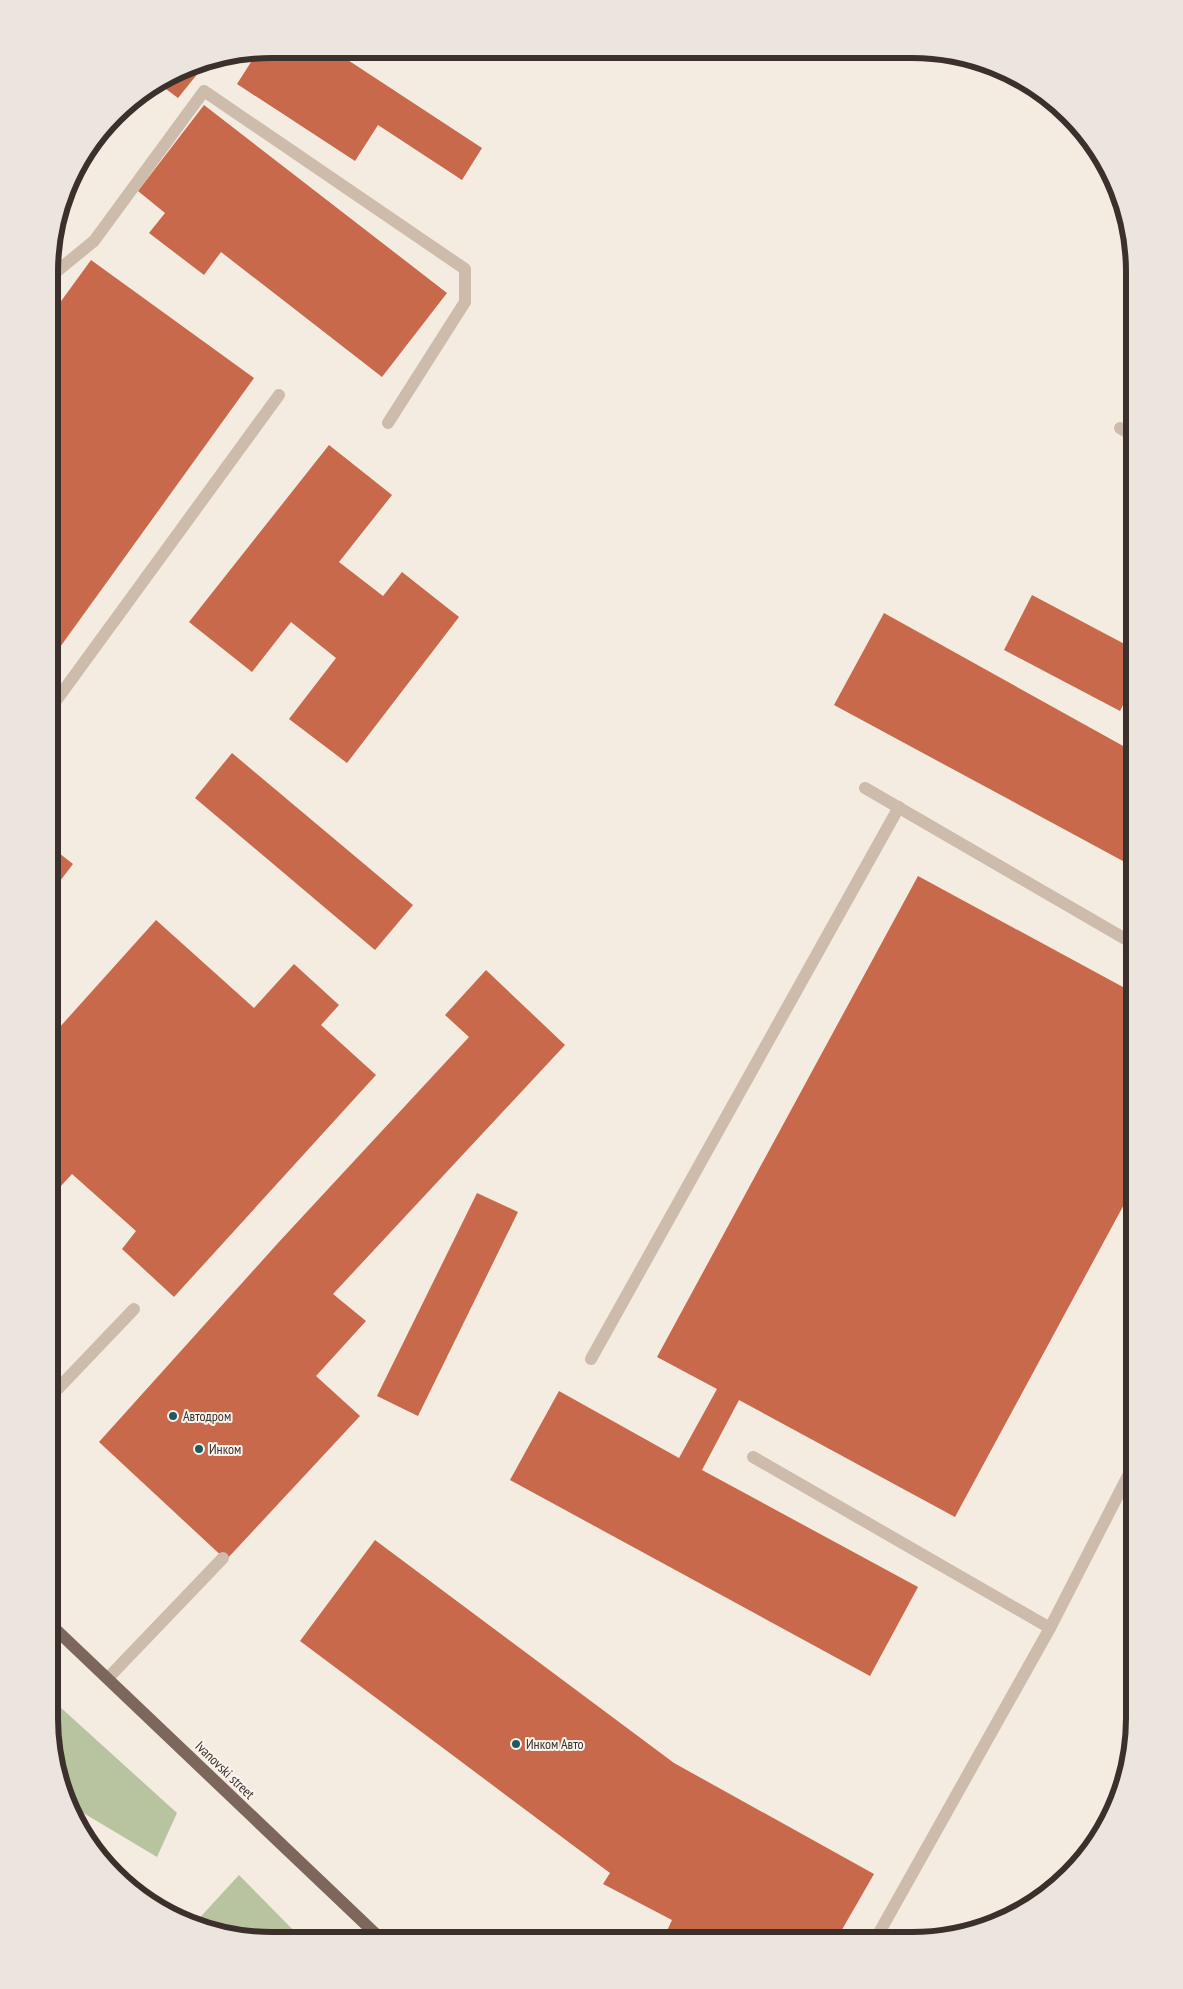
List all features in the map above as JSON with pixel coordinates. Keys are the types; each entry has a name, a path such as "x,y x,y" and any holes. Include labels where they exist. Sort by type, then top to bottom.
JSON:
{"main road":[{"name":"Ivanovski street","path":"58,1631 374,1932"}],"lane":[{"path":"58,270 94,241 204,91 465,269 465,302 388,423"},
{"path":"58,698 279,394"},
{"path":"1120,428 1126,431"},
{"path":"866,788 1126,939"},
{"path":"591,1358 899,807"},
{"path":"58,1389 134,1309"},
{"path":"753,1457 1050,1628"},
{"path":"880,1932 1050,1628 1126,1480"},
{"path":"108,1678 223,1558"}],"green space":[{"path":"58,1705 177,1813 157,1857 79,1811 69,1787 59,1746"},
{"path":"239,1875 295,1932 243,1930 199,1919"}],"building":[{"path":"253,58 345,58 482,148 462,180 378,125 355,161 237,84"},
{"path":"201,69 178,98 163,87"},
{"path":"204,105 447,293 382,377 221,252 204,275 149,233 165,213 138,191"},
{"path":"91,260 254,378 58,650 58,305"},
{"path":"329,445 392,495 339,562 383,596 402,572 459,617 347,763 289,719 336,658 291,622 252,672 189,622"},
{"path":"1032,595 1126,645 1126,699 1120,711 1004,650"},
{"path":"884,613 1126,748 1126,863 834,705"},
{"path":"232,753 413,905 375,950 195,798"},
{"path":"58,852 73,864 58,884"},
{"path":"918,876 1126,989 1126,1201 955,1517 739,1400 702,1470 918,1587 870,1676 510,1480 559,1391 679,1458 717,1389 657,1357"},
{"path":"156,920 254,1008 294,964 339,1005 321,1025 376,1075 174,1297 122,1249 136,1231 72,1174 58,1189 58,1029"},
{"path":"486,970 565,1045 333,1294 366,1321 316,1376 360,1416 226,1560 99,1442 278,1243 469,1037 445,1015"},
{"path":"477,1193 518,1212 418,1416 377,1396"},
{"path":"375,1540 674,1763 874,1874 841,1932 666,1932 672,1920 603,1884 610,1873 300,1641"}],"place":[{"name":"Автодром","path":"173,1416"},
{"name":"Инком","path":"199,1449"},
{"name":"Инком Авто","path":"516,1744"}]}
